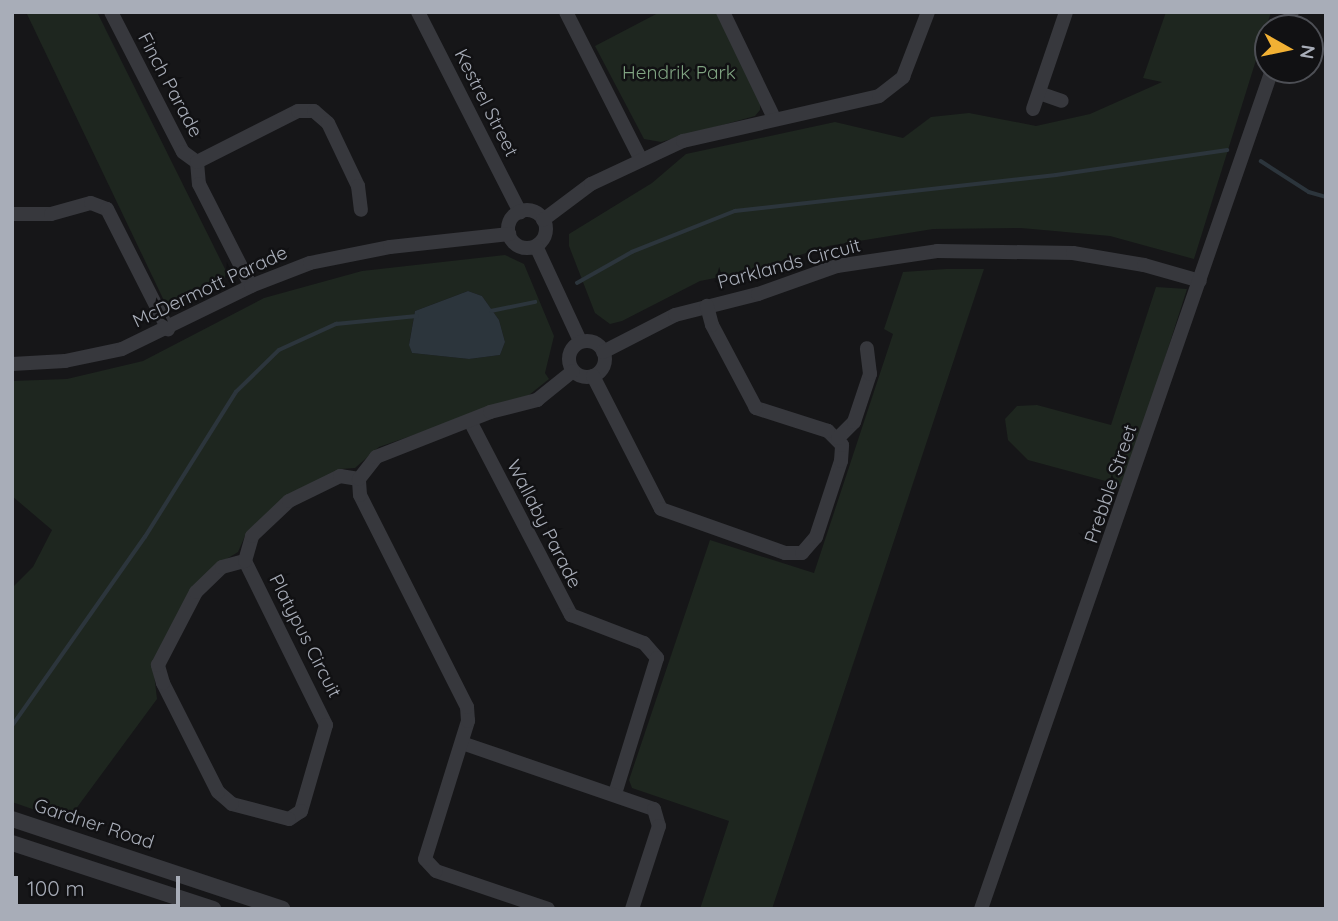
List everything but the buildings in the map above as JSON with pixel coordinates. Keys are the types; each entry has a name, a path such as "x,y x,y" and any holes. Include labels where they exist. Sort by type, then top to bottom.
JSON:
{"street":[{"name":"Finch Parade","path":"111,12 183,152 197,162 199,184 251,286"},
{"name":"Kestrel Street","path":"418,12 520,212"},
{"path":"566,12 641,160"},
{"path":"723,12 774,118"},
{"path":"543,220 591,184 684,141 774,118 806,116 868,102 895,86 911,62 928,12"},
{"path":"1033,109 1066,12"},
{"name":"Prebble Street","path":"981,909 1267,84"},
{"path":"1039,93 1062,101"},
{"path":"197,162 298,111 314,111 328,123 358,186 361,210"},
{"path":"12,214 51,214 91,203 107,209 168,329"},
{"path":"520,212 535,212 543,220 545,234 536,246 522,247 509,234 509,223 520,212"},
{"name":"McDermott Parade","path":"12,364 109,354 168,329 251,286 297,266 357,253 509,234"},
{"path":"536,246 580,341"},
{"name":"Parklands Circuit","path":"603,352 675,314 758,294 836,266 937,251 1073,253 1144,265 1200,281"},
{"path":"708,306 712,325 756,408 838,438"},
{"path":"580,341 596,343 603,352 604,363 593,376"},
{"path":"573,371 569,355 580,341"},
{"path":"838,438 854,422 870,374 867,348"},
{"path":"573,371 593,376 661,509 785,554 802,553 816,537 843,454 838,438"},
{"path":"548,909 428,865 425,849 462,743 467,707 360,495 359,479 376,457 470,421 537,400 573,371"},
{"name":"Wallaby Parade","path":"470,421 570,615 644,643 657,658 615,794"},
{"name":"Platypus Circuit","path":"245,561 222,566 196,592 161,656 158,673 225,799 289,819 301,811 326,725 245,561 252,536 289,501 340,476 359,479"},
{"path":"462,743 648,806 660,821 632,909"},
{"name":"Gardner Road","path":"12,819 282,909"},
{"path":"12,843 213,909"}],"green space":[{"path":"26,12 97,12 226,271 225,278 168,309"},
{"name":"Hendrik Park","path":"660,12 716,12 760,94 760,110 755,116 661,142 644,139 595,46"},
{"path":"1166,12 1271,12 1254,14 1254,67 1194,259 1110,236 1021,228 933,229 828,246 750,271 700,281 622,321 610,324 595,313 569,246 569,234 652,183 686,154 835,122 903,138 931,117 969,113 1036,126 1090,114 1162,82 1143,78"},
{"path":"505,255 524,264 554,336 545,373 549,379 529,395 379,447 355,468 340,469 245,536 238,552 225,560 153,665 157,699 67,821 12,802 12,588 33,567 52,530 12,496 12,381 67,379 143,361 264,298 362,271","holes":["468,291 482,296 499,320 505,342 500,355 469,359 412,353 409,344 415,311"]},
{"path":"984,269 772,909 700,909 729,821 632,788 629,780 710,540 814,573 893,334 884,329 903,272"},
{"path":"1156,287 1187,289 1124,486 1028,460 1008,440 1005,419 1017,406 1037,405 1111,425"}],"shaded area":[{"path":"468,291 482,296 499,320 505,342 500,355 469,359 412,353 409,345 415,311"}],"waterway":[{"path":"577,283 632,252 735,211 1056,175 1227,150"},
{"path":"1261,161 1309,192 1326,197"},
{"path":"491,311 535,302"},
{"path":"12,726 145,537 236,392 279,350 336,324 417,316"}]}
